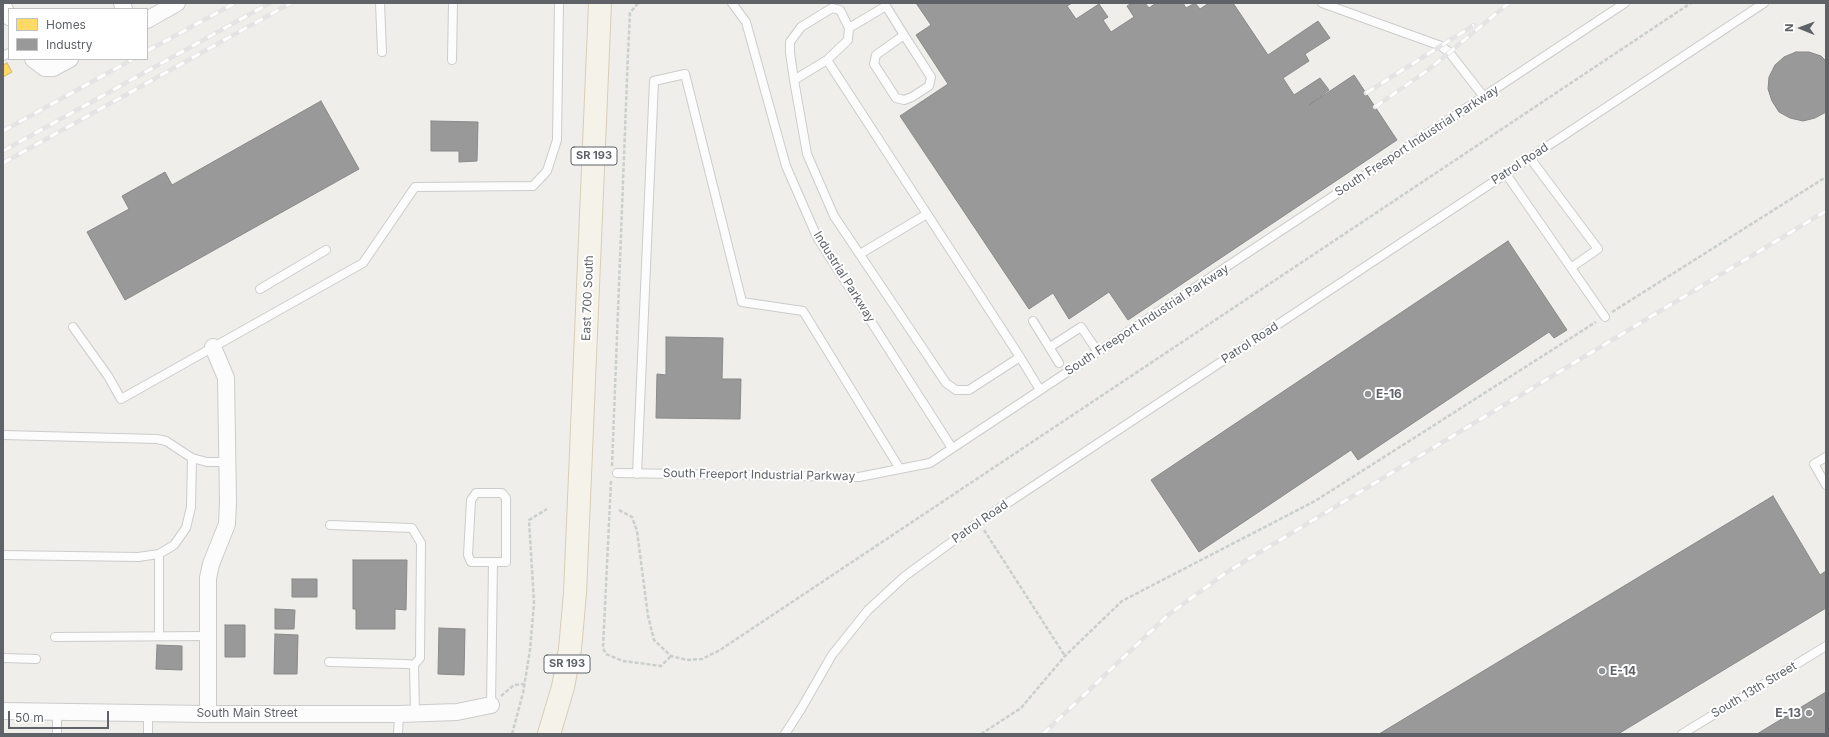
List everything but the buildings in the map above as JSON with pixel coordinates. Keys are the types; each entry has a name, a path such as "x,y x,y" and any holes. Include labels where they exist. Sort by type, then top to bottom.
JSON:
{"main road":[{"name":"East 700 South","path":"549,734 563,687 570,649 576,593 600,3"}],"street":[{"path":"148,19 177,3"},
{"path":"3,6 8,15"},
{"path":"34,60 44,68 53,68 68,60"},
{"path":"208,714 208,578 211,564 227,524 226,378 213,347"},
{"name":"South Main Street","path":"3,711 208,714 407,713 457,712 491,705"}],"lane":[{"path":"380,3 382,52"},
{"path":"452,60 453,3"},
{"path":"73,327 108,376 121,399 363,263 415,188 533,186 547,171 557,140 559,3"},
{"name":"Industrial Parkway","path":"732,3 746,22 786,166 817,237 952,448"},
{"path":"1322,3 1441,46 1449,52 1484,97"},
{"name":"South Freeport Industrial Parkway","path":"613,474 859,477 930,464 1625,3"},
{"name":"Patrol Road","path":"785,734 832,655 868,610 905,576 979,522 1764,3"},
{"path":"849,28 886,4 931,77 929,86 912,97 904,100 896,98 874,64 876,55 904,34"},
{"path":"794,80 827,60 848,40 849,28 840,10 832,8 801,27 790,42 794,80 807,154 834,216 946,383 956,390 969,390 1020,357"},
{"path":"827,60 1040,390"},
{"path":"638,474 654,81 685,74 742,302 803,311 900,469"},
{"path":"1530,158 1598,249 1572,267"},
{"path":"1506,174 1572,267 1605,317"},
{"path":"860,254 927,214"},
{"path":"260,289 326,250"},
{"path":"1033,321 1059,363"},
{"path":"1050,347 1081,328 1098,352"},
{"path":"3,436 157,439 166,441 192,458 207,462 227,462"},
{"path":"1826,457 1814,464 1826,484"},
{"path":"3,555 138,557 159,554 174,545 186,528 191,507 192,458"},
{"path":"476,493 502,493 506,498 506,562 493,562 471,562 468,554 471,500 476,493"},
{"path":"330,525 412,528 421,542 420,658 414,665 407,713 398,734"},
{"path":"159,554 159,635"},
{"path":"491,705 493,562"},
{"path":"55,637 159,635 208,636"},
{"name":"South 13th Street","path":"1682,734 1826,646"},
{"path":"3,658 36,659"},
{"path":"329,662 414,665"},
{"path":"57,712 57,734"},
{"path":"148,713 148,734"}],"path":[{"path":"638,3 630,13 613,474 603,648 606,654 623,661 661,666 671,656"},
{"path":"619,510 632,517 637,531 648,616 654,640 671,656 687,660 702,659 720,650 1691,3"},
{"path":"981,734 1021,708 1065,656 1122,601 1315,501 1826,177"},
{"path":"512,734 525,684 530,650 534,603 529,520 547,509"},
{"path":"979,522 1065,656"},
{"path":"491,705 514,685 525,684"}],"railway":[{"path":"148,50 235,3"},
{"path":"3,151 270,3"},
{"path":"3,163 291,3"},
{"path":"1375,107 1428,70 1509,3"},
{"path":"1366,93 1474,25"},
{"path":"3,131 131,60"},
{"path":"1043,734 1168,615 1227,572 1826,211"}],"place":[{"name":"E-16","path":"1368,394"},
{"name":"E-14","path":"1602,671"},
{"name":"E-13","path":"1809,713"}]}
